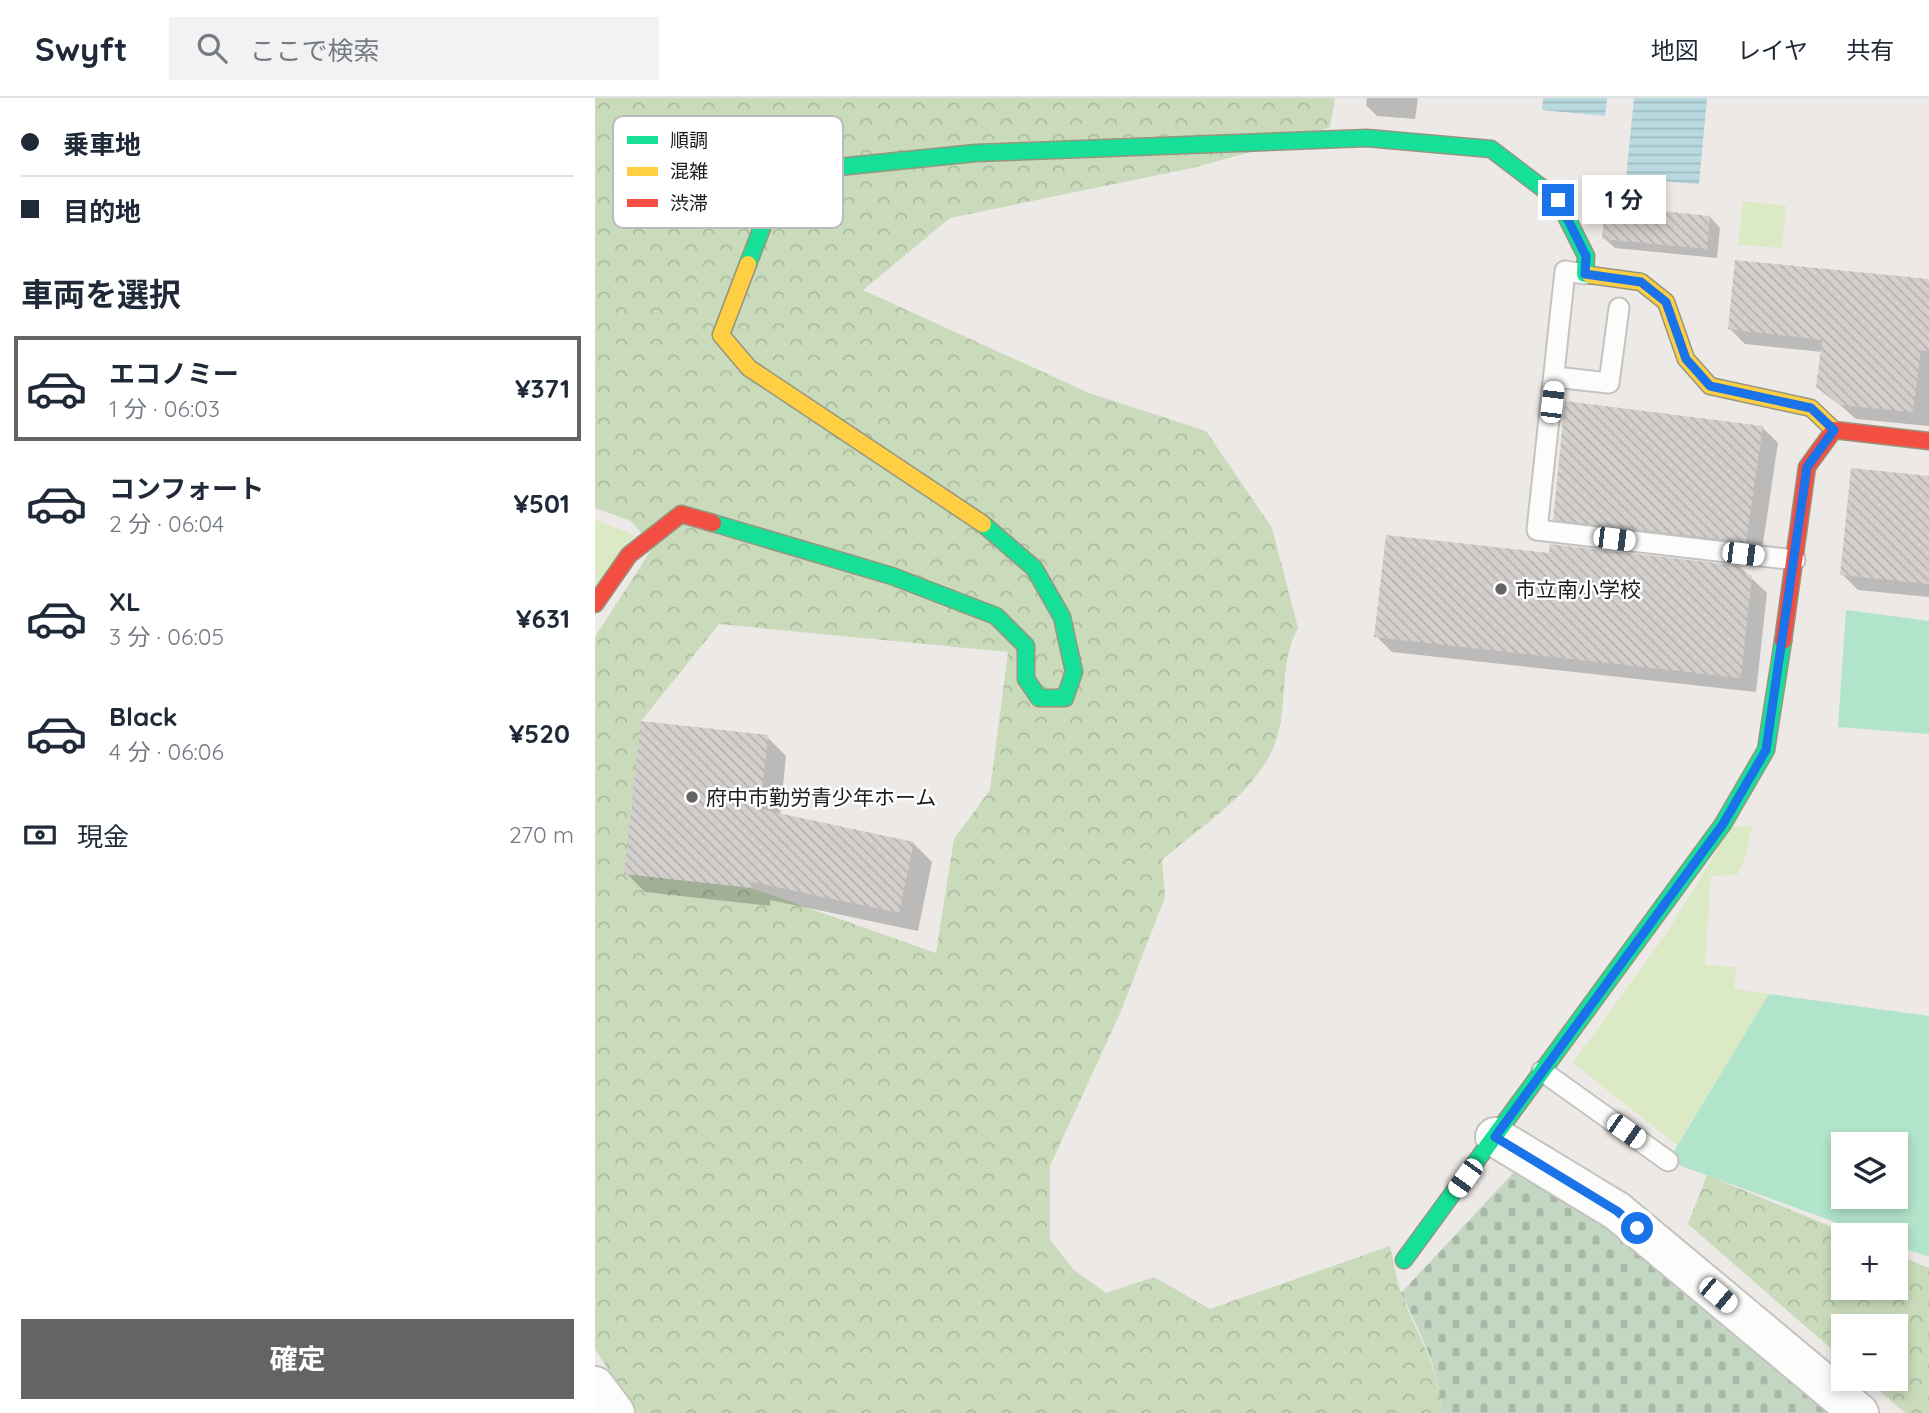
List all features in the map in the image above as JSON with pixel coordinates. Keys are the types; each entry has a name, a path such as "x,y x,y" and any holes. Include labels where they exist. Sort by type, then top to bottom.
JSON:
{"street":[{"path":"843,166 976,153 1341,138 1491,149 1558,200 1586,256 1585,274 1641,282 1666,302 1686,359 1710,386 1811,408 1834,430 1929,440"},
{"path":"595,604 629,555 681,514 891,576 996,616 1026,646 1026,679 1039,698 1065,698 1075,672 1062,617 1034,568 993,531 749,368 721,335 762,228"},
{"path":"1405,1260 1723,824 1766,750 1807,467 1834,430"},
{"path":"1495,1137 1617,1211 1859,1413"},
{"path":"595,1386 615,1413"}],"lane":[{"path":"1585,274 1565,271 1537,530 1795,560"},
{"path":"1555,377 1609,383 1619,308"},
{"path":"1542,1071 1668,1160"}],"green space":[{"path":"595,98 1335,98 1330,127 1313,135 1192,168 950,218 863,290 1089,393 1206,431 1272,528 1298,628 1288,655 1278,734 1260,772 1230,804 1162,860 1165,897 1121,1011 1050,1166 1050,1240 1074,1270 1106,1293 1154,1277 1210,1309 1390,1246 1400,1289 1433,1367 1441,1413 637,1413 595,1349 595,637 653,547 631,521 595,508","holes":["719,624 1008,652 990,790 954,839 936,953 751,888 641,721"]},
{"path":"1743,201 1786,206 1782,248 1738,245"},
{"path":"595,520 635,535 595,587"},
{"path":"1846,610 1929,621 1929,734 1838,727"},
{"path":"1732,826 1752,826 1746,856 1737,875 1711,876 1705,965 1736,967 1734,989 1769,994 1677,1145 1573,1063 1668,931"},
{"path":"1769,994 1929,1016 1929,1257 1908,1250 1908,1223 1837,1223 1668,1161"},
{"path":"1529,1156 1840,1413 1441,1413 1433,1366 1401,1293"},
{"path":"1707,1175 1831,1227 1831,1300 1908,1300 1908,1259 1929,1268 1929,1413 1905,1413 1880,1391 1908,1391 1908,1314 1831,1314 1831,1349 1688,1224"}],"water":[{"path":"1543,98 1607,98 1605,116 1542,110"},
{"path":"1634,98 1707,98 1699,184 1626,178"}],"building":[{"path":"1605,205 1710,216 1707,249 1602,239"},
{"path":"1735,260 1929,279 1929,351 1921,350 1913,412 1839,405 1816,387 1822,340 1728,329"},
{"path":"1565,401 1763,426 1746,542 1553,520"},
{"path":"1851,468 1929,476 1929,584 1840,575"},
{"path":"1386,535 1549,553 1550,544 1742,566 1741,574 1752,575 1741,678 1374,637"},
{"path":"641,721 768,735 760,809 914,842 899,913 752,882 751,888 624,874"}],"traffic: fast":[{"path":"843,166 976,153 1367,138 1491,149 1558,200 1586,256 1585,274 1590,275"},
{"path":"748,264 762,228"},
{"path":"713,523 892,576 996,616 1026,646 1026,679 1039,698 1065,698 1074,672 1062,617 1034,568 983,524"},
{"path":"1404,1260 1723,824 1766,750 1783,641"}],"traffic: slow":[{"path":"748,264 721,335 749,368 983,524"},
{"path":"1590,275 1641,282 1666,302 1686,359 1710,386 1811,408 1834,430"}],"traffic: jam":[{"path":"1783,641 1807,467 1834,430 1929,441"},
{"path":"595,604 629,555 681,514 713,523"}],"place":[{"name":"市立南小学校","path":"1501,589"},
{"name":"府中市勤労青少年ホーム","path":"692,797"}],"route":[{"path":"1558,200 1586,256 1585,274 1641,282 1666,302 1686,359 1710,386 1811,408 1834,430 1807,467 1766,750 1723,824 1495,1137 1617,1211 1637,1228"}]}
